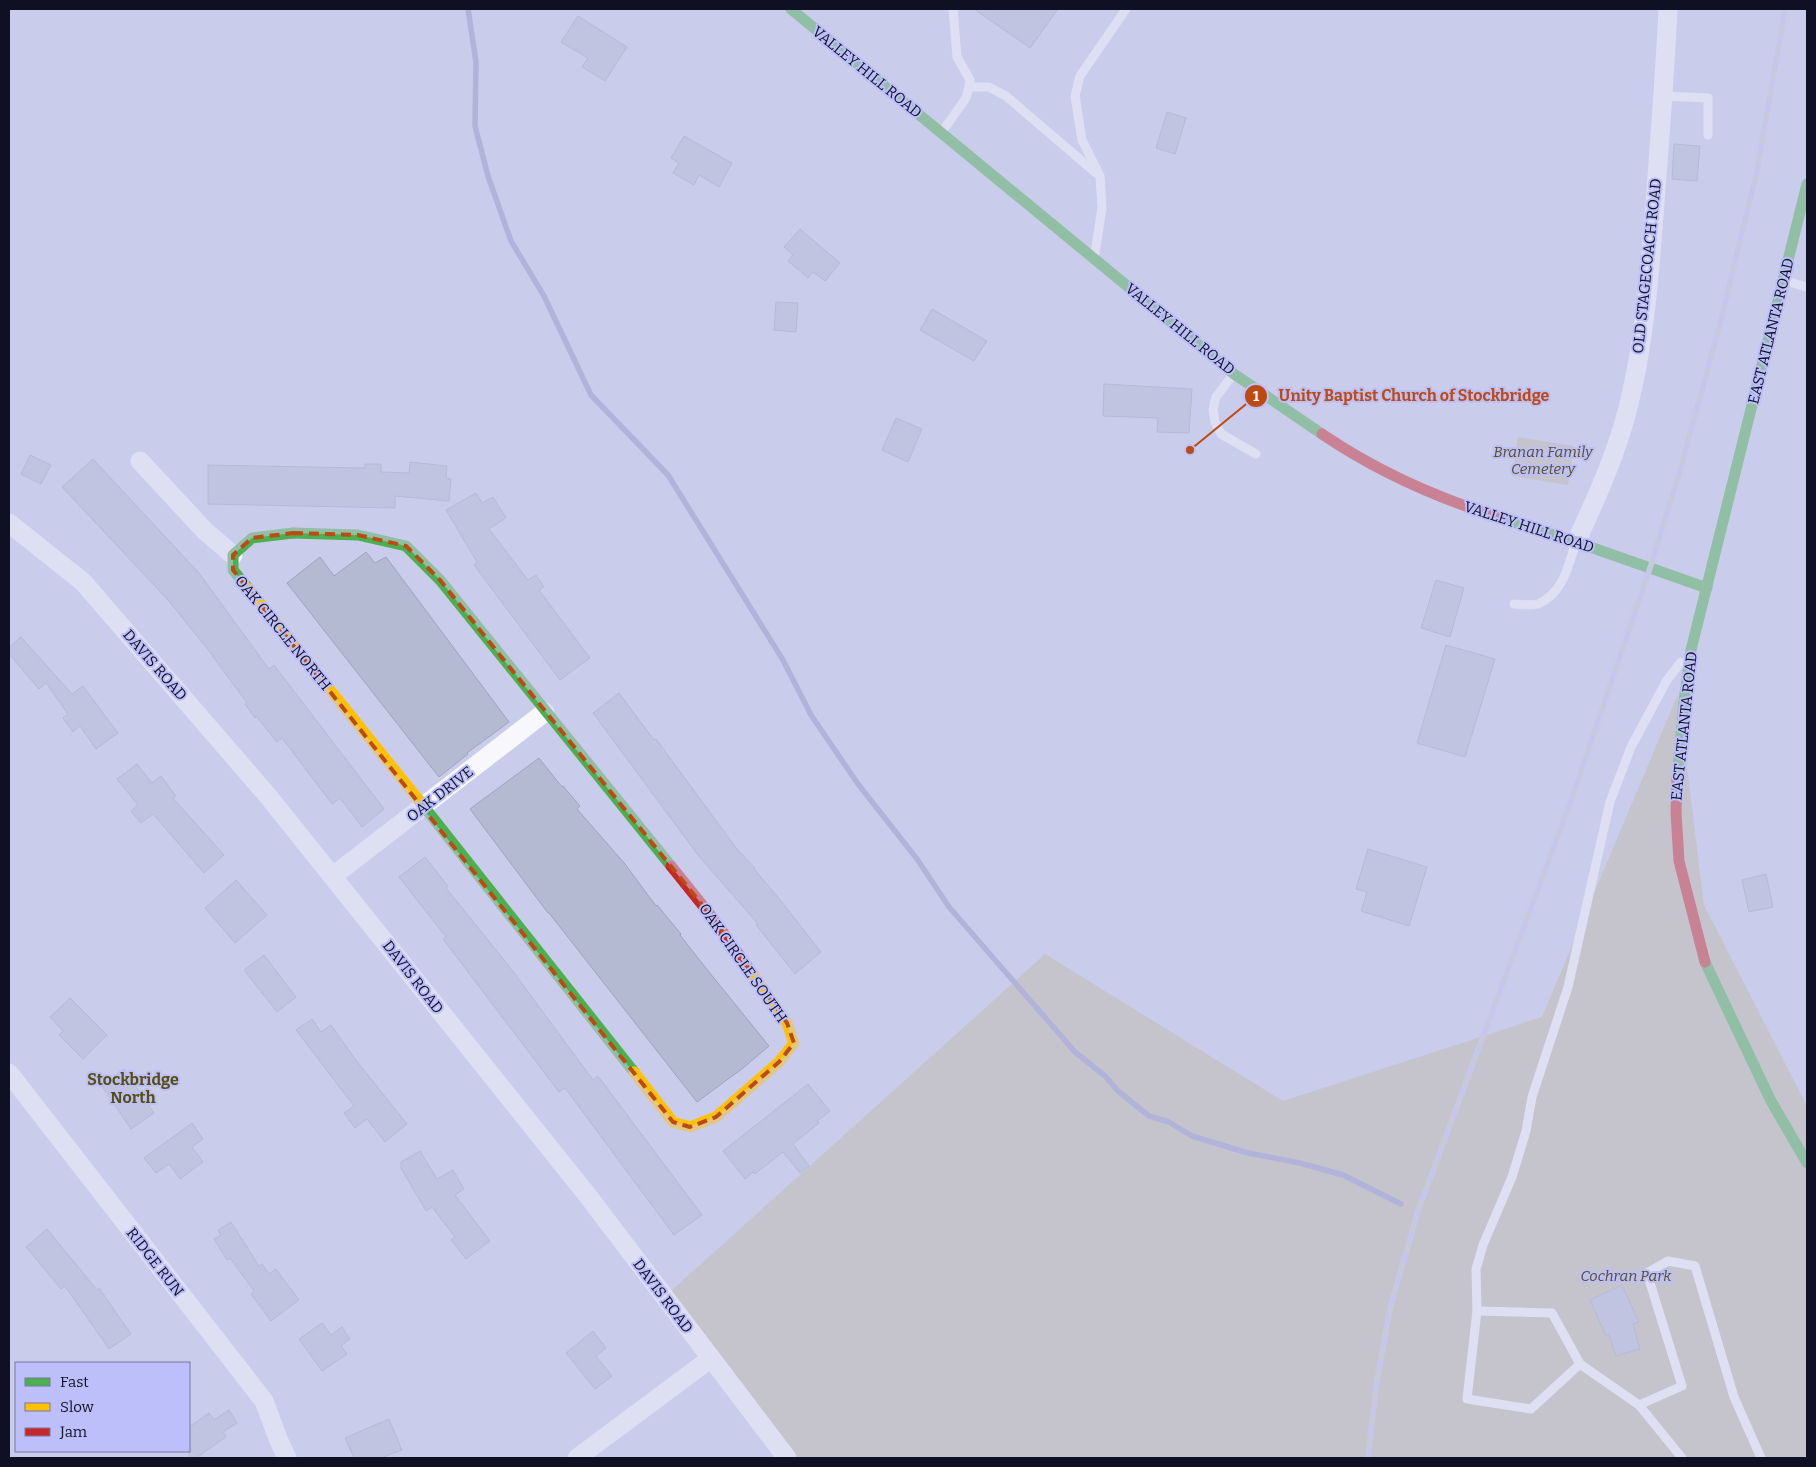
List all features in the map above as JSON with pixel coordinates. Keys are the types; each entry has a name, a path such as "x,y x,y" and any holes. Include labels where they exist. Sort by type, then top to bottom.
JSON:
{"street":[{"name":"VALLEY HILL ROAD","path":"791,9 1234,374 1328,438 1384,470 1451,502 1576,542 1707,588"},
{"name":"OLD STAGECOACH ROAD","path":"1576,542 1613,458 1628,408 1646,304 1653,233 1668,9"},
{"name":"EAST ATLANTA ROAD","path":"1807,184 1691,650 1677,773 1676,813 1679,861 1706,967 1770,1102 1807,1163"},
{"path":"140,461 205,531 233,555"},
{"name":"DAVIS ROAD","path":"9,523 83,582 268,796 588,1196 787,1458"},
{"name":"OAK CIRCLE NORTH","path":"424,807 233,570 233,555 252,538 293,533 358,535 406,546 440,580 545,712"},
{"name":"OAK DRIVE","path":"333,876 545,712"},
{"name":"OAK CIRCLE SOUTH","path":"424,807 673,1122 690,1126 716,1117 779,1062 794,1043 787,1023 712,917 545,712"},
{"name":"RIDGE RUN","path":"9,1073 264,1401 287,1458"},
{"path":"577,1458 710,1359"}],"lane":[{"path":"942,133 966,98 970,87 970,80 958,57 953,9"},
{"path":"1094,258 1102,208 1100,176 1082,140 1075,96 1080,76 1126,9"},
{"path":"970,87 990,87 1006,96 1100,176"},
{"path":"1663,96 1708,98 1708,135"},
{"path":"1783,281 1807,287"},
{"path":"1234,374 1216,396 1213,408 1215,422 1221,434 1256,454"},
{"path":"1514,604 1536,604 1554,594 1563,580 1576,542"},
{"path":"1580,1364 1531,1409 1466,1399 1477,1311 1476,1269 1514,1168 1526,1131 1532,1097 1568,987 1610,802 1631,747 1668,680 1691,650"},
{"path":"1639,1405 1682,1386 1646,1273 1668,1261 1695,1266 1734,1397 1761,1458"},
{"path":"1477,1311 1552,1313 1580,1364 1639,1405 1682,1458"}],"highlighted area":[{"path":"293,533 358,535 406,546 440,580 712,917 787,1023 794,1043 779,1062 716,1117 690,1127 673,1122 233,570 233,555 252,538"}],"green space":[{"name":"Branan Family Cemetery","path":"1518,437 1574,446 1568,485 1512,476"},
{"name":"Cochran Park","path":"1678,694 1704,905 1807,1106 1807,1458 794,1458 671,1291 1045,954 1283,1101 1542,1017"}],"building":[{"path":"974,9 1058,9 1030,48"},
{"path":"578,16 627,47 605,81 582,67 588,58 561,42"},
{"path":"1167,112 1186,118 1175,154 1156,148"},
{"path":"684,136 732,163 719,187 699,175 694,185 673,173 679,163 671,158"},
{"path":"1674,144 1700,146 1697,181 1672,179"},
{"path":"800,229 840,263 825,281 813,272 808,278 788,261 793,255 784,247"},
{"path":"776,302 798,303 796,332 774,330"},
{"path":"932,309 987,341 974,361 920,330"},
{"path":"1104,384 1192,389 1189,433 1157,432 1158,418 1103,416"},
{"path":"896,418 922,429 908,462 882,450"},
{"path":"30,455 51,465 41,484 21,474"},
{"path":"93,459 199,573 269,669 274,665 384,809 362,827 340,798 332,804 282,738 277,742 256,716 255,718 245,704 247,703 206,647 168,600 62,487"},
{"path":"410,462 447,466 446,478 451,479 449,501 395,496 395,508 208,504 208,465 365,468 365,464 381,464 381,472 409,473"},
{"path":"476,493 482,503 493,497 506,518 489,529 528,580 536,575 544,587 539,590 590,658 560,680 474,565 477,562 446,510"},
{"path":"366,552 375,563 386,557 509,722 467,753 439,777 287,583 320,557 334,576"},
{"path":"1436,580 1464,588 1450,637 1421,628"},
{"path":"21,637 72,694 83,686 118,733 96,749 80,726 73,732 63,718 68,714 46,683 39,689 9,654 9,647"},
{"path":"1446,645 1495,659 1465,757 1417,743"},
{"path":"619,693 654,740 656,739 737,849 755,868 821,952 795,974 756,925 758,924 698,855 593,713"},
{"path":"539,758 580,806 577,809 625,864 656,906 681,934 705,967 769,1046 697,1102 548,913 470,809"},
{"path":"137,764 152,783 161,776 176,796 173,798 224,855 204,873 153,814 141,823 131,811 138,805 117,779"},
{"path":"1368,849 1427,867 1409,926 1361,911 1367,892 1356,889"},
{"path":"425,857 448,886 446,888 509,966 593,1080 598,1076 702,1215 674,1235 565,1088 559,1092 443,939 446,937 399,877"},
{"path":"1766,874 1773,907 1749,912 1742,880"},
{"path":"236,880 267,915 235,943 205,908"},
{"path":"264,955 296,997 277,1012 244,970"},
{"path":"70,998 107,1035 83,1059 59,1035 63,1031 50,1017"},
{"path":"312,1019 321,1032 331,1025 355,1059 407,1124 385,1142 367,1119 355,1128 344,1113 354,1106 296,1030"},
{"path":"124,1069 154,1113 131,1129 101,1085"},
{"path":"808,1084 830,1111 817,1121 819,1123 793,1144 809,1166 800,1173 783,1152 755,1174 753,1172 745,1179 723,1151"},
{"path":"192,1123 203,1139 192,1147 203,1162 180,1179 169,1164 156,1173 144,1158"},
{"path":"420,1151 437,1179 453,1170 464,1189 455,1195 490,1241 466,1259 451,1240 455,1237 432,1207 426,1211 401,1168 401,1162"},
{"path":"231,1222 259,1266 262,1264 269,1274 276,1269 299,1300 271,1321 251,1294 254,1291 230,1258 227,1260 214,1239 221,1235 218,1230"},
{"path":"47,1229 97,1290 99,1288 131,1334 109,1349 65,1286 61,1289 26,1247"},
{"path":"1622,1285 1639,1322 1633,1324 1640,1349 1616,1356 1609,1335 1606,1336 1590,1300"},
{"path":"322,1323 331,1335 342,1327 350,1339 341,1346 347,1354 322,1371 299,1339"},
{"path":"593,1331 606,1348 596,1356 612,1376 595,1389 566,1353"},
{"path":"229,1410 237,1423 223,1432 226,1437 196,1458 189,1458 190,1426 209,1413 214,1420"},
{"path":"389,1419 402,1450 381,1458 354,1458 345,1438"}],"waterway":[{"path":"468,9 476,62 475,126 488,176 511,241 544,296 591,395 668,475 783,660 811,715 858,784 917,859 949,907 1075,1052 1149,1116 1169,1122 1192,1136 1248,1153 1300,1163 1343,1175 1401,1204"}],"railway":[{"path":"1368,1458 1376,1387 1390,1308 1418,1211 1572,798 1650,568 1679,474 1720,324 1757,171 1785,9"}],"traffic: fast":[{"path":"791,9 1234,374 1322,434"},
{"path":"1677,779 1691,650 1807,184"},
{"path":"1495,516 1707,588"},
{"path":"293,533 358,535 406,546 440,580 671,866"},
{"path":"248,588 233,570 233,555 252,538 293,533"},
{"path":"418,799 634,1072"},
{"path":"1705,962 1771,1101 1807,1163"}],"traffic: slow":[{"path":"248,588 418,799"},
{"path":"634,1072 673,1122 690,1127 716,1117 779,1062 794,1043 787,1023 748,967"}],"traffic: jam":[{"path":"1322,434 1384,471 1450,500 1495,516"},
{"path":"1677,779 1676,813 1679,861 1705,962"},
{"path":"671,866 712,917 748,967"}],"place":[{"name":"Unity Baptist Church of Stockbridge","path":"1190,450"}],"district":[{"name":"Stockbridge North","path":"133,1088"}]}
